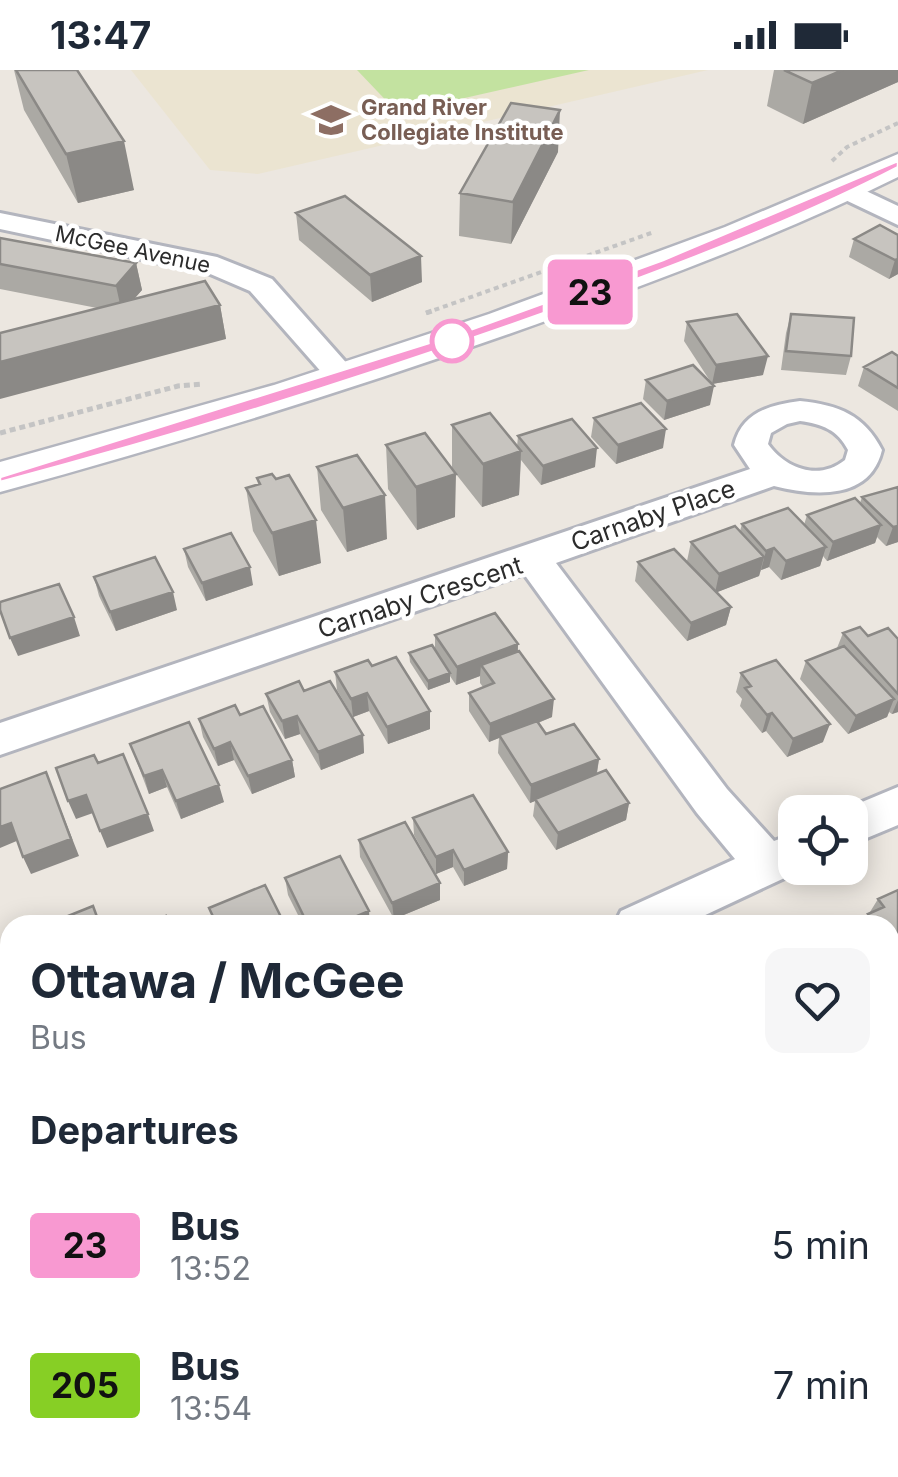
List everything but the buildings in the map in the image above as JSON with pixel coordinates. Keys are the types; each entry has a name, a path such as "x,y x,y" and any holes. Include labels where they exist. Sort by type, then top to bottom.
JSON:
{"main road":[{"path":"0,476 122,444 427,350 668,263 836,179 898,164"}],"street":[{"path":"836,179 898,217"},
{"name":"McGee Avenue","path":"0,221 217,266 262,285 342,376"},
{"name":"Carnaby Place","path":"532,558 774,473"},
{"name":"Carnaby Crescent","path":"0,739 532,558 712,801 778,856"},
{"path":"868,819 898,805"},
{"path":"659,915 778,860"}],"path":[{"path":"836,179 848,146 898,123"},
{"path":"417,319 433,309 640,234 668,230"},
{"path":"0,433 178,386 214,383"}],"shaded area":[{"name":"Grand River Collegiate Institute","path":"131,70 708,70 258,174 210,170"}],"green space":[{"path":"357,70 589,70 398,113"}],"bus line":[{"name":"23","path":"0,477 409,356 668,263 847,190 898,164"}],"place":[{"name":"Grand River Collegiate Institute","path":"331,120"}]}
